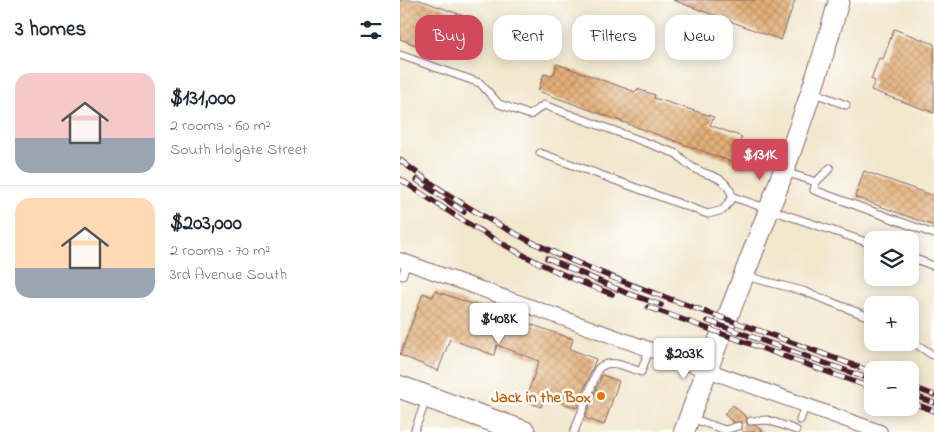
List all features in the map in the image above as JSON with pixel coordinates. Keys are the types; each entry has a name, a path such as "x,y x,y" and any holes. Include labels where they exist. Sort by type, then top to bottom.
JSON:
{"main road":[{"path":"686,425 824,57 839,0"},
{"path":"400,387 524,432"}],"street":[{"path":"403,266 649,350 805,406 861,429 880,432"}],"lane":[{"path":"400,55 480,83 499,104 530,115 544,105 677,154 690,166 720,178 729,186 733,197"},
{"path":"811,92 846,105"},
{"path":"540,154 708,214 723,210 733,197"},
{"path":"830,168 816,182 814,190 934,234"},
{"path":"782,171 816,182"},
{"path":"733,197 864,241"},
{"path":"919,260 934,266"},
{"path":"742,276 803,291 864,315"},
{"path":"919,346 934,356"},
{"path":"574,432 596,374 601,366 615,363 641,372 649,350"},
{"path":"414,432 427,397"},
{"path":"800,420 805,406"},
{"path":"751,421 768,420 796,430"},
{"path":"686,425 725,430 738,426"}],"building":[{"path":"400,0 420,0 461,15 415,15 415,45 400,39"},
{"path":"673,0 795,0 781,40 733,22 733,15 714,15"},
{"path":"894,29 934,44 934,113 871,90 875,81 871,79 879,58 883,59"},
{"path":"557,64 636,92 637,89 655,95 654,98 714,117 710,125 742,137 740,141 743,142 735,163 538,91 544,74 553,76"},
{"path":"864,171 934,196 934,226 855,197"},
{"path":"435,291 573,339 570,349 596,359 577,408 545,397 541,407 525,401 539,361 497,345 494,355 450,339 438,371 400,355 423,293 433,297"},
{"name":"Jack in the Box","path":"602,375 619,381 604,425 585,418"},
{"path":"733,405 747,418 747,424 756,426 763,432 744,432 742,430 742,422 733,422 724,414"}],"railway":[{"path":"400,160 438,188 476,212 556,253 639,288 864,369"},
{"path":"400,179 502,244 556,271 612,294"},
{"path":"417,180 464,212"},
{"path":"547,258 624,292 661,305"},
{"path":"648,307 864,385"},
{"path":"708,321 864,377"},
{"path":"919,389 934,395"},
{"path":"919,397 934,403"},
{"path":"919,405 934,411"}],"place":[{"name":"Jack in the Box","path":"601,396"}]}
